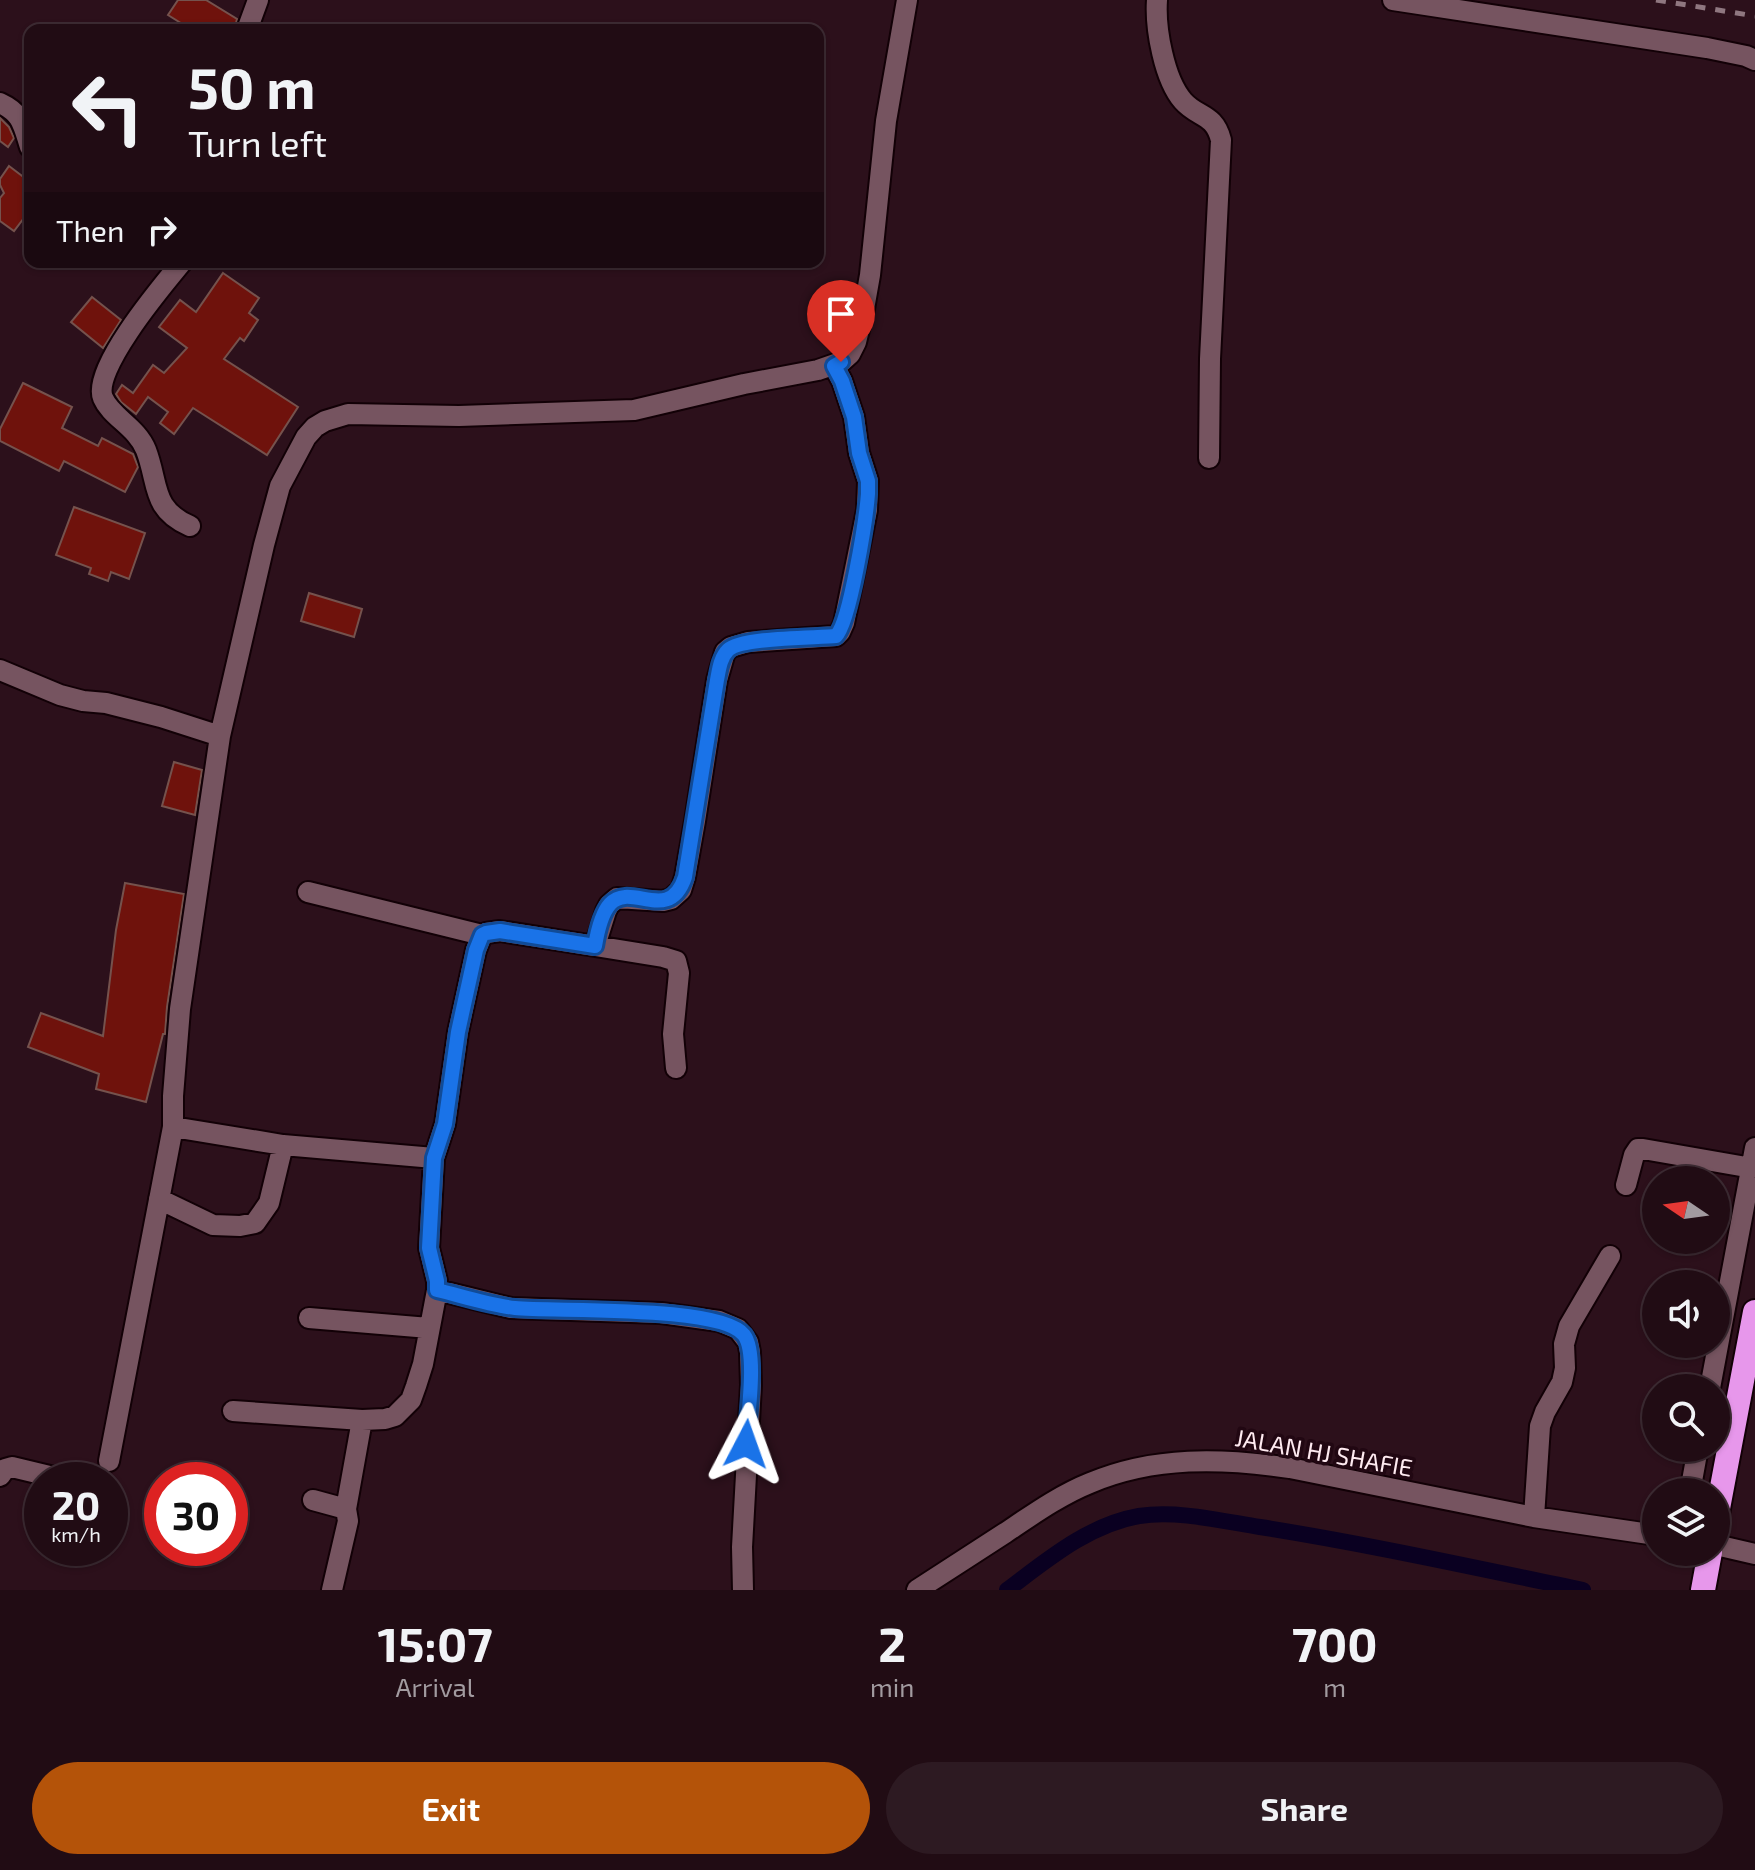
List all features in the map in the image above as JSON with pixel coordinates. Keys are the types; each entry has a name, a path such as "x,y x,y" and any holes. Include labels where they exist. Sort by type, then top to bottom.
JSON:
{"highway":[{"path":"1724,1478 1755,1312"},
{"path":"1703,1590 1707,1566"}],"street":[{"path":"249,24 258,0"},
{"path":"109,1461 173,1127 180,1009 220,736 280,486 306,437 325,421 348,414 459,416 634,410 841,362 856,342 864,309 886,121 907,0"},
{"path":"1157,0 1158,35 1177,93 1190,108 1215,123 1221,140 1210,359 1209,458"},
{"path":"1393,0 1707,48 1755,60"},
{"path":"0,103 13,109 24,130"},
{"path":"177,268 118,347 105,370 101,387 107,404 130,426 146,448 155,486 166,510 190,526"},
{"path":"595,946 606,911 617,898 663,901 671,899 681,890 717,680 725,652 748,642 836,636 840,632 849,602 868,481 859,453 854,417 834,366"},
{"path":"0,670 60,695 161,717 220,736"},
{"path":"308,892 482,935 500,931 676,961 679,973 673,1034 676,1068"},
{"path":"233,1411 385,1419 395,1416 411,1400 423,1364 437,1290 428,1240 434,1158 445,1124 458,1032 482,935"},
{"path":"173,1127 283,1145 434,1158"},
{"path":"159,1199 213,1225 255,1223 269,1203 283,1145"},
{"path":"1626,1185 1638,1149 1753,1158 1713,1374"},
{"path":"1534,1517 1540,1426 1562,1382 1564,1344 1569,1326 1610,1256"},
{"path":"437,1290 511,1308 661,1313 703,1319 731,1325 744,1335 750,1352 751,1385 743,1504 743,1590"},
{"path":"309,1318 429,1328"},
{"path":"332,1590 348,1521 346,1509 362,1420"},
{"name":"JALAN HJ SHAFIE","path":"917,1590 1075,1490 1109,1476 1175,1462 1221,1460 1290,1468 1534,1517 1642,1533"},
{"path":"0,1476 5,1469 12,1467 24,1470"},
{"path":"313,1500 346,1509"},
{"path":"1730,1548 1755,1554"}],"building":[{"path":"178,0 206,0 237,19 236,24 182,24 168,15"},
{"path":"0,118 14,138 8,147 0,141"},
{"path":"9,166 24,177 24,218 14,231 0,221 0,198 4,193 0,179"},
{"path":"223,273 259,298 249,313 258,320 244,341 240,338 224,359 298,407 267,455 193,408 174,434 160,423 168,412 148,397 136,414 116,394 122,385 133,393 153,365 164,373 187,348 159,327 180,300 196,312"},
{"path":"92,297 121,320 103,348 71,322"},
{"path":"23,383 72,407 62,428 98,446 102,438 133,454 138,467 125,492 64,461 59,471 0,441 0,429"},
{"path":"74,507 145,533 129,579 111,572 108,581 89,574 91,568 56,555"},
{"path":"309,593 362,609 354,637 301,621"},
{"path":"174,762 202,770 195,815 162,806"},
{"path":"125,883 184,894 165,1034 146,1102 96,1089 99,1074 28,1047 41,1013 103,1036"}],"waterway":[{"path":"1007,1590 1069,1545 1102,1527 1139,1516 1169,1514 1341,1541 1583,1590"}],"railway":[{"path":"1656,0 1755,16"}],"route":[{"path":"746,1444 751,1385 750,1352 748,1342 738,1329 719,1321 661,1313 511,1308 437,1290 428,1231 431,1184 434,1158 445,1124 458,1032 482,935 500,931 595,946 606,911 617,898 671,899 681,890 685,877 717,680 725,652 748,642 836,636 840,632 849,602 868,494 854,417 834,366 841,362"}]}
